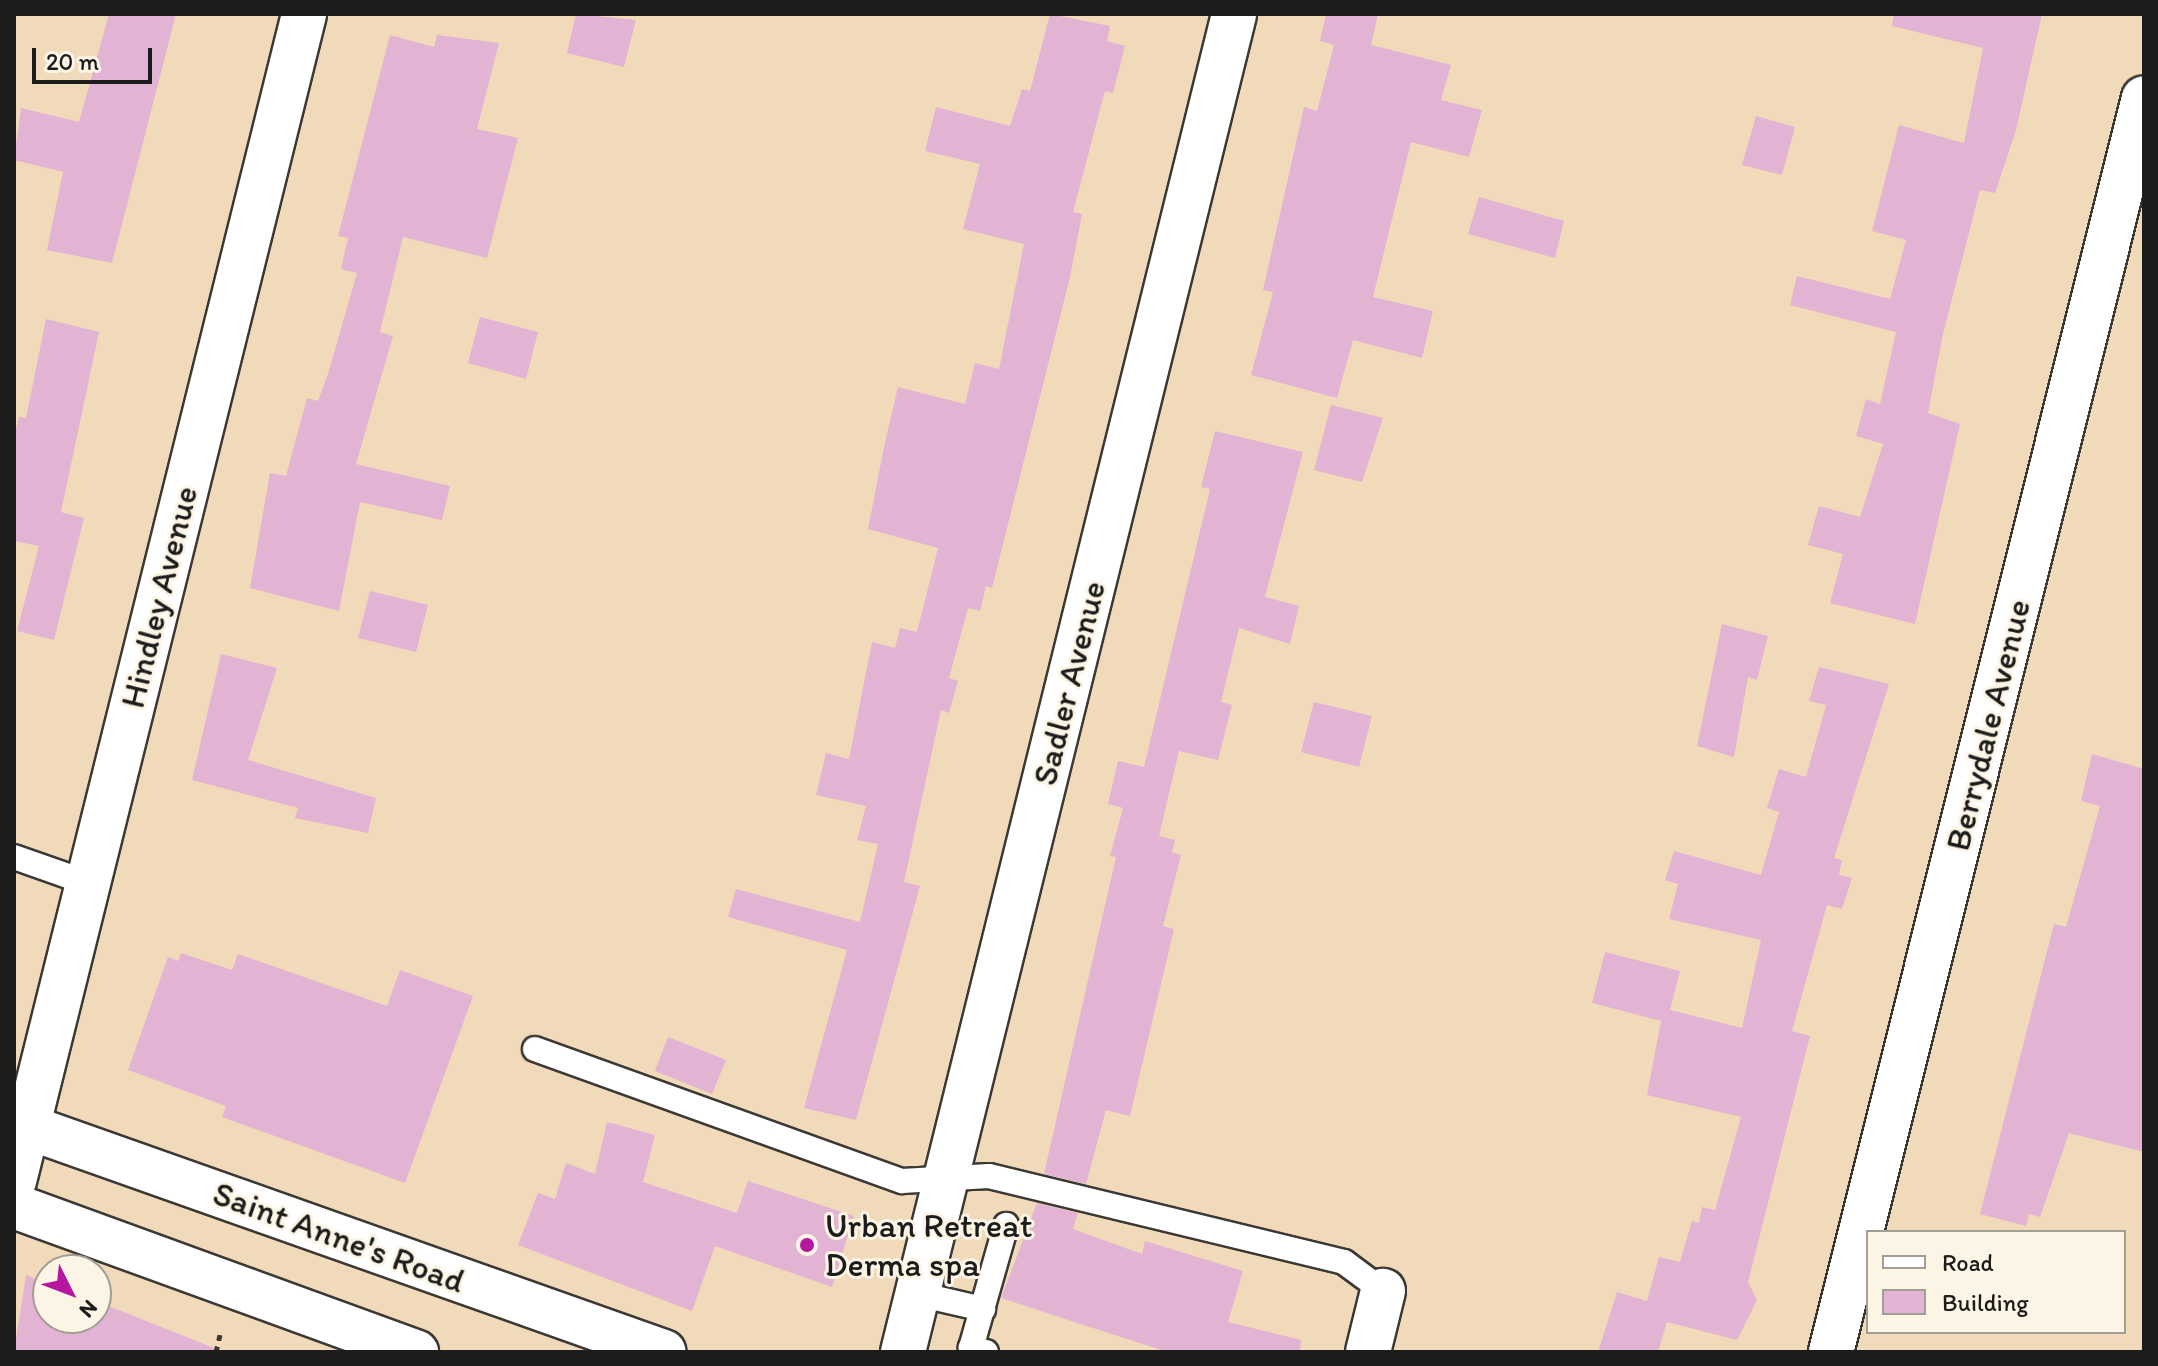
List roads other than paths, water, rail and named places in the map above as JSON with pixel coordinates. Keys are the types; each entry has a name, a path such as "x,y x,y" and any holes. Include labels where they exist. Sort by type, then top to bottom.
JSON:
{"street":[{"name":"Hindley Avenue","path":"14,1181 21,1124 88,883 304,14"},
{"name":"Sadler Avenue","path":"903,1352 1234,14"},
{"name":"Berrydale Avenue","path":"1831,1352 2144,98"},
{"name":"Saint Anne's Road","path":"21,1124 664,1352"},
{"path":"14,1206 416,1352"},
{"path":"1371,1351 1383,1291"}],"lane":[{"path":"14,857 88,883"},
{"path":"535,1049 897,1179 946,1180 989,1176 1344,1262 1383,1291"},
{"path":"986,1352 971,1348 1006,1225"},
{"path":"918,1294 983,1309"}],"place":[{"name":"Urban Retreat Derma spa","path":"807,1245"}]}
